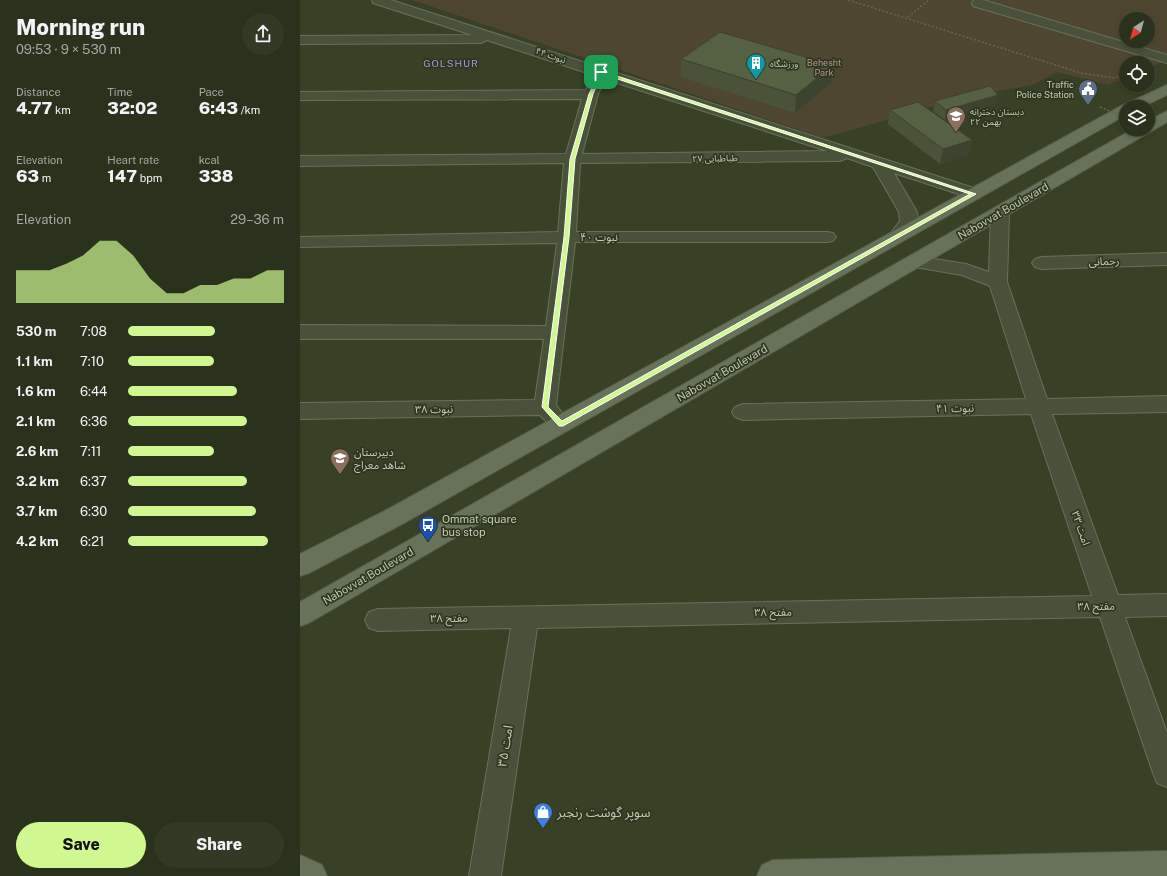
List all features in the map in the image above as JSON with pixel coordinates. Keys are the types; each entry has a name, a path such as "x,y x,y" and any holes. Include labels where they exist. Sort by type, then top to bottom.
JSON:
{"main road":[{"path":"1144,100 1167,89"},
{"path":"300,566 398,515 899,234 1119,113"},
{"path":"1155,122 1167,116"},
{"name":"Nabovvat Boulevard","path":"300,615 1132,136"},
{"path":"773,876 1167,866"},
{"path":"300,871 311,876"}],"street":[{"name":"نبوت ۴۴","path":"378,0 974,194"},
{"path":"978,3 1167,59"},
{"path":"300,40 500,39"},
{"path":"561,424 545,407 567,237 572,159 591,94 601,72"},
{"path":"300,96 591,94"},
{"name":"طباطبایی ۲۷","path":"300,161 857,156"},
{"path":"880,164 908,212 909,220 899,234"},
{"name":"امت ۳۳","path":"1000,212 998,282 1039,406 1167,773"},
{"name":"نبوت ۴۰","path":"300,242 567,237 827,237"},
{"name":"رحمانی","path":"1041,263 1167,259"},
{"path":"915,262 966,270 998,282"},
{"path":"300,332 554,333"},
{"name":"نبوت ۴۱","path":"743,412 1167,404"},
{"name":"نبوت ۳۸","path":"300,411 545,407"},
{"name":"مفتح ۳۸","path":"378,620 1167,605"},
{"name":"امت ۳۵","path":"485,876 526,617"}],"path":[{"path":"848,0 1081,72 1115,78 1119,76"},
{"path":"908,18 929,0"},
{"path":"1100,107 1119,115"}],"green space":[{"name":"Behesht Park","path":"412,0 1167,0 1167,60 1155,65 1155,56 1119,56 1119,80 1108,85 1057,72 1032,85 962,98 823,138"}],"building":[{"path":"720,32 833,65 796,95 681,59"},
{"path":"990,86 998,95 946,110 935,101"},
{"path":"918,102 972,140 943,149 890,110"}],"place":[{"name":"ورزشگاه","path":"756,80"},
{"name":"Traffic Police Station","path":"1088,106"},
{"name":"دبستان دخترانه ۲۲ بهمن","path":"956,133"},
{"name":"دبیرستان شاهد معراج","path":"340,475"},
{"name":"Ommat square bus stop","path":"428,542"},
{"name":"سوپر گوشت رنجبر","path":"543,829"}],"district":[{"name":"GOLSHUR","path":"451,63"}],"route":[{"path":"601,72 974,194 899,234 561,424 545,407 567,237 572,159 591,94 601,72"}]}
